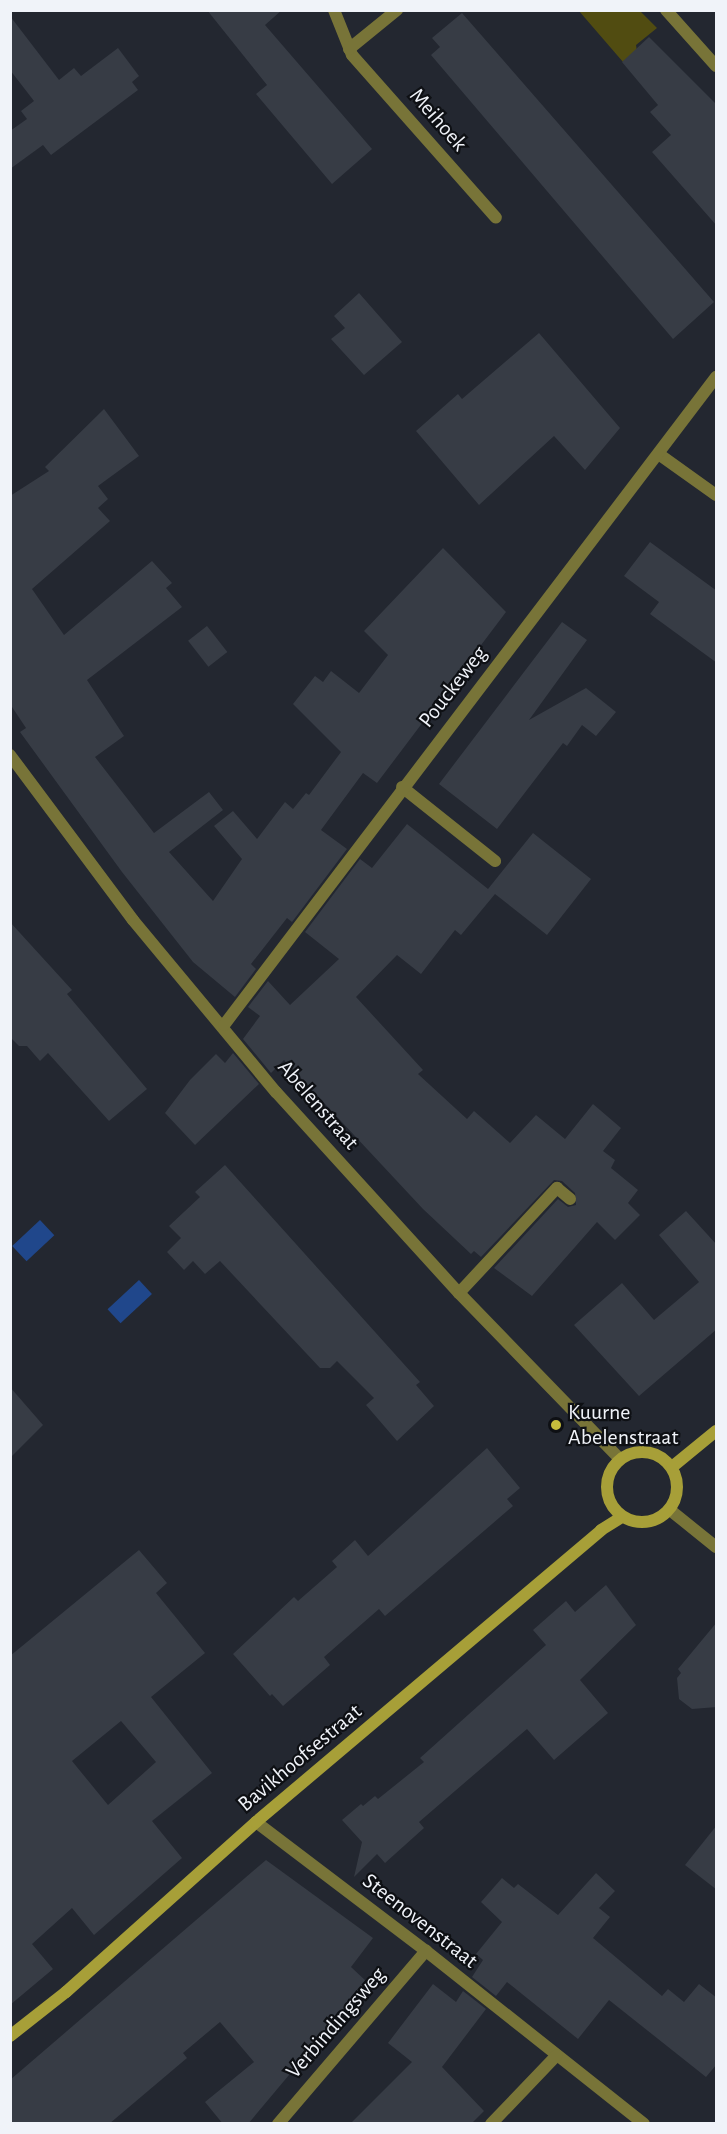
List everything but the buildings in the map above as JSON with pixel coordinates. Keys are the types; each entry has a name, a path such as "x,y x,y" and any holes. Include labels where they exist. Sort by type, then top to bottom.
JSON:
{"street":[{"name":"Meihoek","path":"334,10 349,49 496,218"},
{"path":"349,49 397,10"},
{"path":"666,10 717,66"},
{"name":"Pouckeweg","path":"224,1025 402,787 660,455 717,376"},
{"path":"660,455 717,495"},
{"name":"Abelenstraat","path":"10,756 133,920 224,1025 276,1092 459,1293 620,1459"},
{"path":"402,787 495,861"},
{"path":"459,1293 557,1188 570,1199"},
{"path":"672,1467 717,1431"},
{"path":"648,1452 672,1467 677,1489 670,1510 648,1523 622,1517 609,1500 606,1489 613,1467 620,1459 648,1452"},
{"path":"670,1510 717,1546"},
{"name":"Bavikhoofsestraat","path":"10,2037 66,1992 255,1822 601,1530 622,1517"},
{"name":"Steenovenstraat","path":"255,1822 426,1951 644,2124"},
{"name":"Verbindingsweg","path":"278,2124 426,1951"},
{"path":"491,2124 557,2055"}],"shaded area":[{"path":"579,11 640,11 657,28 636,45 642,84"}],"water":[{"path":"40,1220 54,1235 27,1261 12,1246"},
{"path":"139,1280 152,1294 121,1323 108,1309"}],"place":[{"name":"Kuurne Abelenstraat","path":"556,1425"}]}
